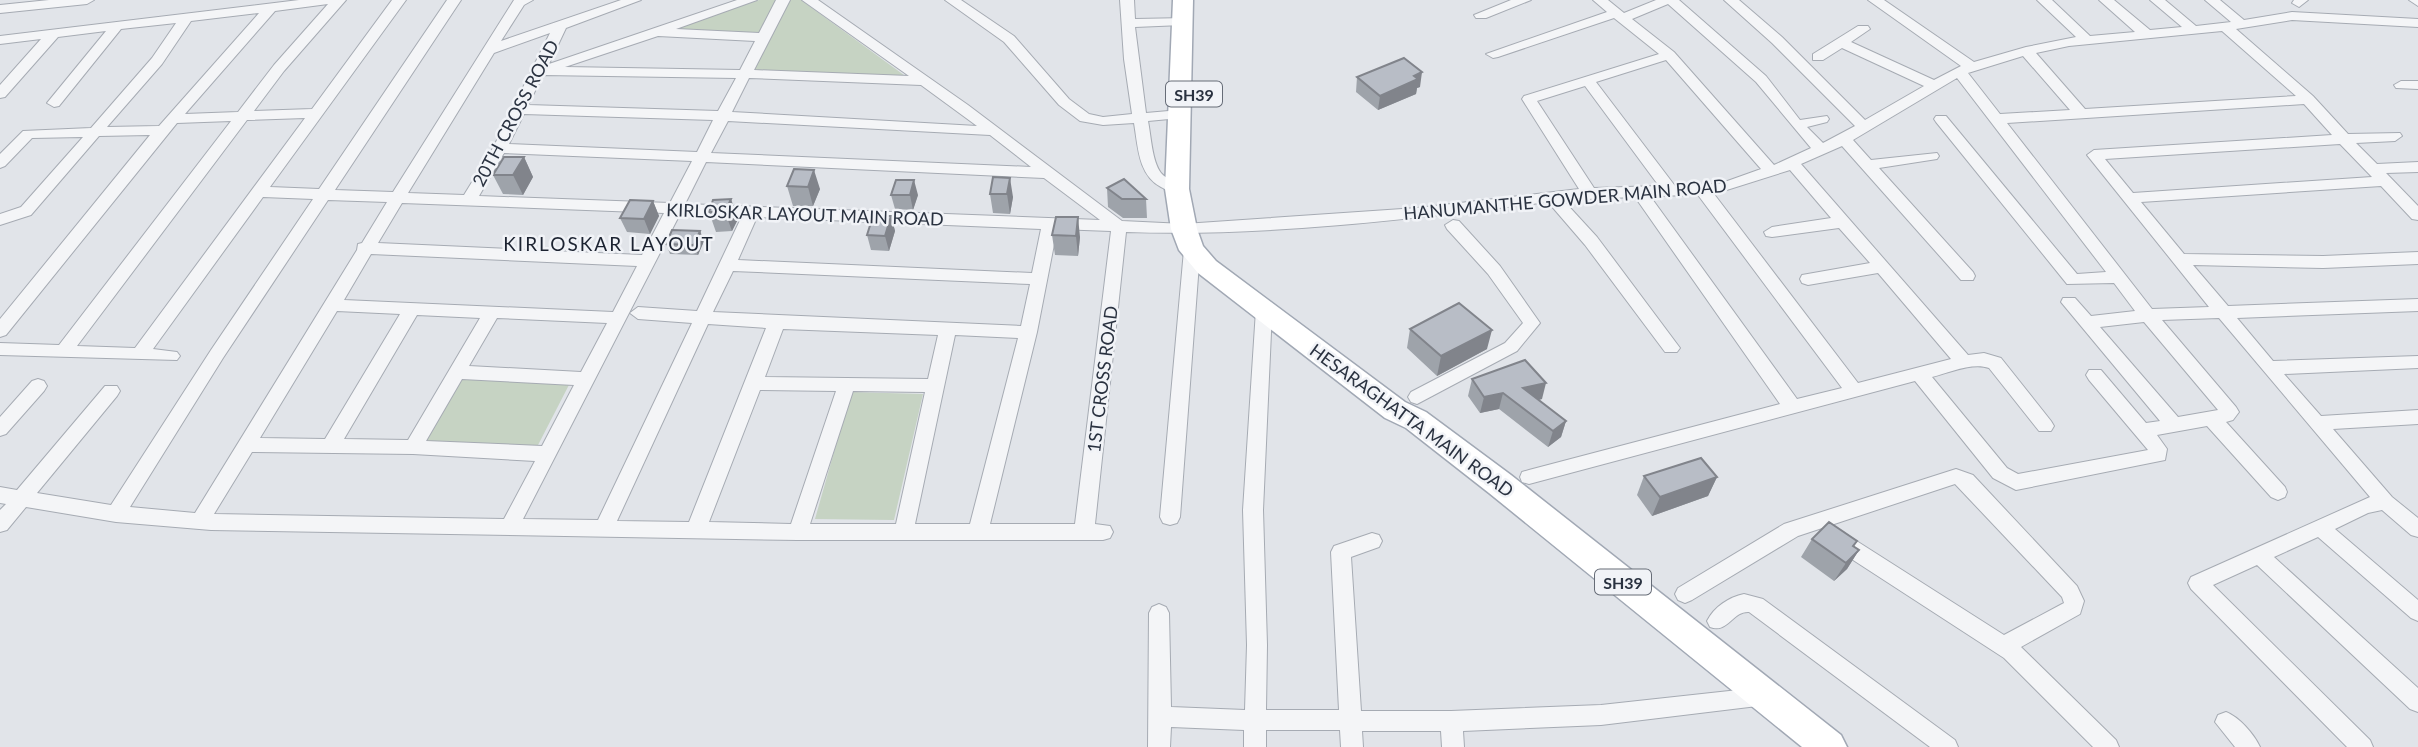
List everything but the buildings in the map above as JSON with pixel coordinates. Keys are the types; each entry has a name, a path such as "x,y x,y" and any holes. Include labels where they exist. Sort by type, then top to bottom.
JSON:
{"main road":[{"name":"SH39","path":"1191,236 1185,188 1195,0"},
{"path":"1182,11 1180,114 1185,188"},
{"path":"1191,236 1209,249 1230,272 1405,405 1416,409"},
{"name":"HESARAGHATTA MAIN ROAD","path":"1191,236 1208,267 1395,410 1416,409 1500,484 1829,747"}],"street":[{"path":"0,9 87,0"},
{"path":"0,40 186,18 242,6 271,7 332,0"},
{"path":"64,351 279,68 339,0"},
{"path":"141,353 399,0"},
{"path":"116,514 216,354 454,0"},
{"path":"489,50 634,0"},
{"path":"539,71 750,0"},
{"path":"510,526 783,0"},
{"path":"808,0 993,131 1119,226"},
{"path":"952,0 1009,39 1075,113 1103,121 1180,114"},
{"path":"1127,0 1140,118 1150,166 1156,178 1185,188"},
{"path":"1481,15 1524,0"},
{"path":"1600,0 1669,55 1771,171"},
{"path":"1493,54 1669,0 1761,79 1797,125 1821,150"},
{"path":"1731,0 1785,48 1864,127"},
{"path":"1875,0 1966,69 1997,118 2119,277 2228,407 2227,415 2142,430"},
{"path":"2044,0 2087,40"},
{"path":"2106,0 2146,34"},
{"path":"2157,0 2193,30"},
{"path":"2213,0 2241,24"},
{"path":"200,521 364,248 399,198 521,1"},
{"path":"0,331 168,125 271,7"},
{"path":"1128,23 1182,11"},
{"name":"HANUMANTHE GOWDER MAIN ROAD","path":"1191,236 1552,197 1720,189 1821,150 1966,69 2026,51 2087,40 2225,27 2291,16 2418,23"},
{"path":"0,220 26,211 157,61 186,18"},
{"name":"20TH CROSS ROAD","path":"468,201 500,148 561,25"},
{"path":"54,103 117,26"},
{"path":"2225,27 2308,99 2418,215"},
{"path":"1818,57 1863,29"},
{"path":"653,33 764,37"},
{"path":"0,94 53,34"},
{"path":"1842,43 1935,86"},
{"path":"2026,51 2081,113"},
{"path":"1590,194 1529,99 1669,55"},
{"path":"539,71 745,74 924,81"},
{"path":"1588,81 1671,191"},
{"path":"2401,85 2418,85"},
{"path":"1997,118 2308,99"},
{"path":"520,109 723,116 993,131"},
{"path":"0,163 28,134 96,132 242,116 314,113"},
{"path":"1797,125 1822,119"},
{"path":"1941,120 2073,280 2119,277"},
{"path":"2395,136 2094,155 2317,424 2385,502 2418,529"},
{"path":"1843,139 1967,276"},
{"path":"500,148 1050,173"},
{"path":"1867,165 1933,156"},
{"path":"1792,163 1964,362"},
{"path":"2373,169 2418,167"},
{"path":"2130,198 2385,181"},
{"path":"1703,190 1854,391"},
{"name":"KIRLOSKAR LAYOUT MAIN ROAD","path":"259,192 1119,226 1191,236"},
{"path":"1639,192 1793,408"},
{"path":"1552,197 1591,241 1671,348"},
{"path":"604,528 752,212"},
{"path":"1772,232 1843,222"},
{"path":"0,495 116,514 200,521 798,532 978,532 1028,332 1050,224"},
{"path":"1416,409 1511,348 1532,323 1494,271 1453,225"},
{"name":"1ST CROSS ROAD","path":"978,532 1093,532 1119,226"},
{"path":"1170,517 1191,236"},
{"path":"364,248 648,261"},
{"path":"2180,259 2323,262 2418,258"},
{"path":"728,265 1039,279"},
{"path":"1808,279 1882,267"},
{"path":"2070,302 2173,424"},
{"path":"330,305 619,318"},
{"path":"2087,323 2148,314 2418,305"},
{"path":"330,446 412,309"},
{"path":"1255,747 1257,645 1254,509 1264,310"},
{"path":"413,447 492,312"},
{"path":"638,313 777,323 1028,332"},
{"path":"696,530 777,323"},
{"path":"904,532 947,328"},
{"path":"0,349 171,356"},
{"path":"1529,477 1964,362 1984,359 1995,363 2045,426"},
{"path":"2269,368 2418,362"},
{"path":"459,372 587,379"},
{"path":"1919,374 2000,473 2016,482 2158,455 2158,449 2095,375"},
{"path":"755,383 935,386"},
{"path":"0,429 38,386"},
{"path":"798,532 846,386"},
{"path":"0,524 111,391"},
{"path":"2211,418 2278,492"},
{"path":"2317,424 2418,418"},
{"path":"246,445 413,447 547,454"},
{"path":"1685,594 1791,530 1956,476 1966,480 2070,592 2074,601 2073,608 2010,642 2011,651"},
{"path":"2362,747 2198,583 2365,506 2385,502"},
{"path":"1814,524 2011,651 2108,747"},
{"path":"2320,527 2418,612"},
{"path":"1352,747 1341,552 1372,541"},
{"path":"2259,555 2418,702"},
{"path":"1717,621 1737,603 1747,601 1756,605 1947,747"},
{"path":"1159,613 1159,747"},
{"path":"1160,717 1451,721 1601,715 1766,697"},
{"path":"1451,721 1453,747"},
{"path":"2226,722 2249,747"}],"green space":[{"path":"759,0 776,0 759,33 667,31"},
{"path":"789,0 801,0 908,78 751,70"},
{"path":"460,376 571,381 537,447 421,442"},
{"path":"851,392 923,394 894,520 815,519"}],"district":[{"name":"KIRLOSKAR LAYOUT","path":"609,243"}]}
